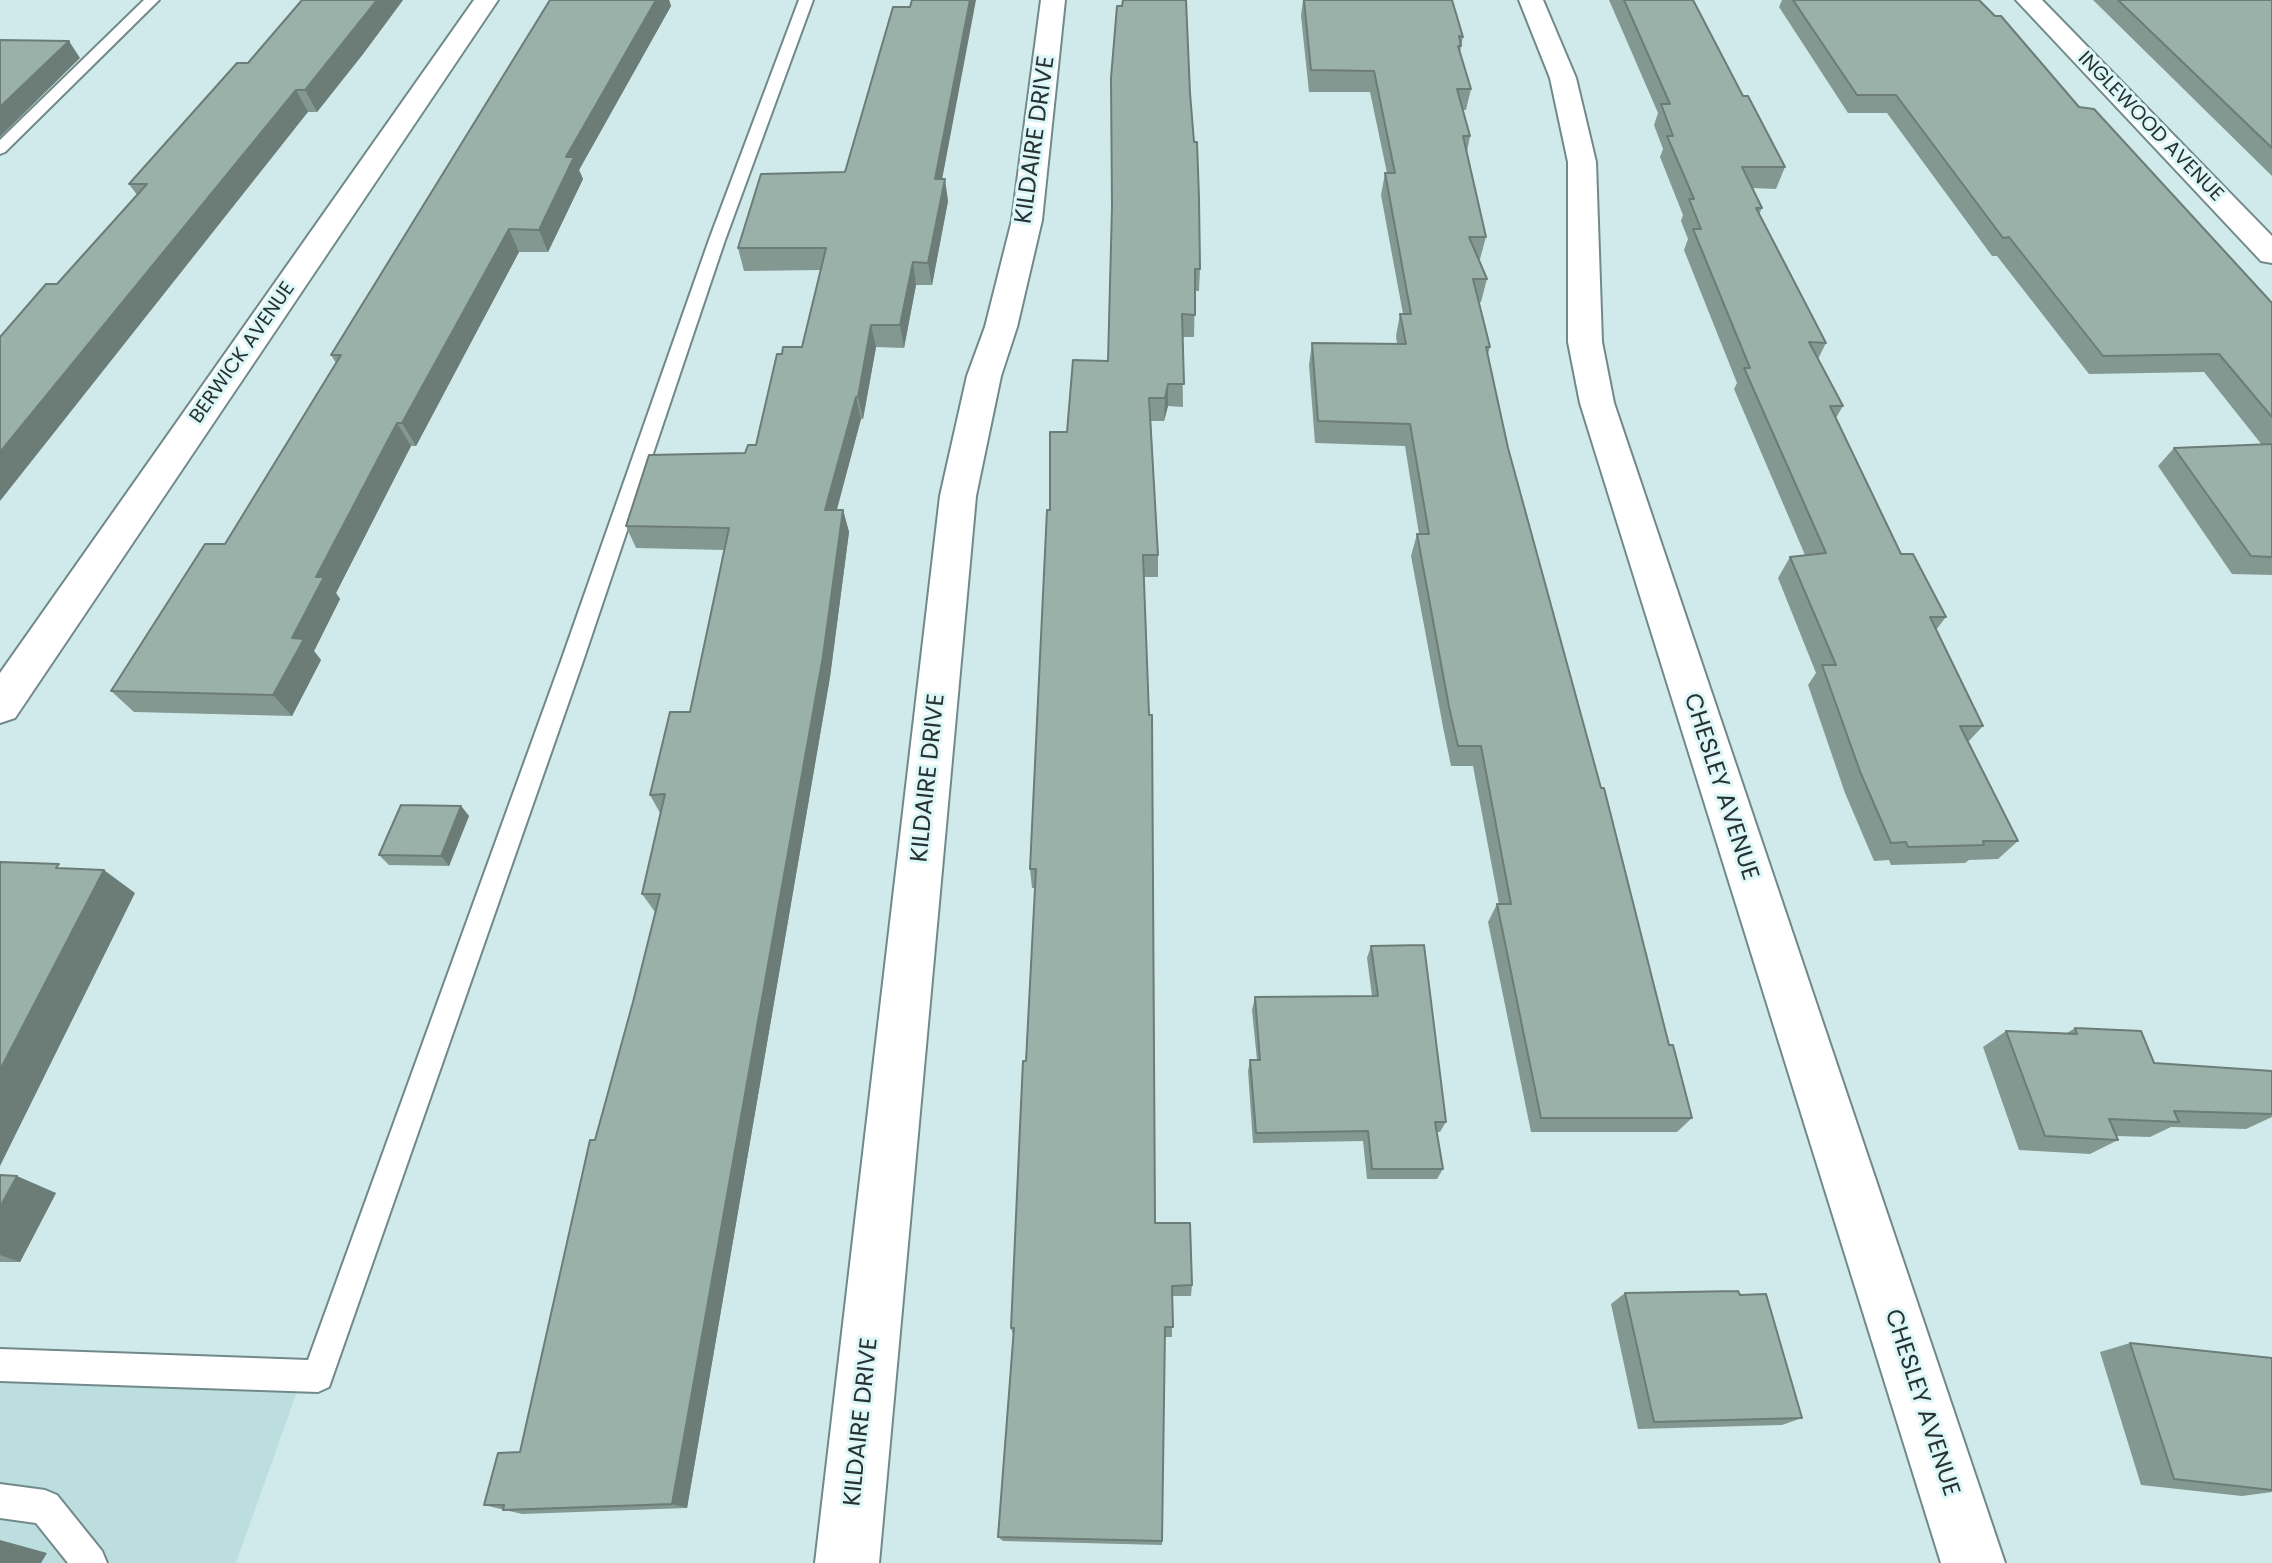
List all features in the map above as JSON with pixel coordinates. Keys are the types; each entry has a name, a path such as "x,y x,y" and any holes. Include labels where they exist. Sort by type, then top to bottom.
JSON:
{"street":[{"name":"BERWICK AVENUE","path":"0,706 486,0"},
{"name":"KILDAIRE DRIVE","path":"847,1563 958,496 984,376 1001,327 1027,220 1053,0"},
{"name":"CHESLEY AVENUE","path":"1531,0 1563,78 1578,135 1582,162 1584,329 1597,403 1973,1563"},
{"name":"INGLEWOOD AVENUE","path":"2028,0 2272,254"}],"lane":[{"path":"0,149 152,0"},
{"path":"0,1365 318,1376 561,693 717,240 806,0"},
{"path":"0,1501 45,1507 90,1563"}],"shaded area":[{"path":"0,1369 303,1375 236,1563 0,1563"}],"building":[{"path":"302,0 377,0 305,90 296,90 0,452 0,337 46,284 57,284 147,184 129,184 237,63 248,63"},
{"path":"550,0 656,0 566,157 574,157 539,230 509,229 402,423 397,423 316,577 324,577 292,638 304,639 273,695 111,691 205,544 225,544 341,355 331,355"},
{"path":"912,0 970,0 935,179 945,179 928,263 913,262 900,325 871,325 858,397 825,510 843,510 823,656 672,1504 503,1510 504,1505 484,1505 498,1453 520,1452 590,1140 595,1140 633,1002 660,894 642,894 665,794 650,795 670,712 690,712 729,528 626,526 649,455 745,453 748,445 756,445 777,354 782,354 783,347 802,347 826,248 738,248 761,174 845,172 893,7 910,7"},
{"path":"1123,0 1186,0 1190,93 1194,142 1197,142 1200,269 1195,269 1195,315 1182,314 1184,384 1168,384 1165,398 1149,398 1158,555 1143,555 1149,715 1152,715 1155,1223 1190,1223 1192,1285 1172,1286 1173,1327 1165,1327 1162,1541 998,1537 1014,1328 1011,1328 1023,1061 1026,1061 1036,869 1030,869 1047,510 1050,510 1050,432 1067,432 1073,360 1108,361 1111,78 1117,6 1122,6"},
{"path":"1304,0 1452,0 1463,37 1459,36 1461,46 1458,46 1471,89 1457,89 1470,136 1463,136 1486,237 1469,237 1487,279 1473,279 1490,347 1486,347 1508,448 1601,788 1604,788 1669,1045 1673,1045 1692,1118 1541,1118 1497,904 1511,904 1481,746 1458,746 1449,707 1417,534 1429,534 1410,424 1318,421 1312,343 1406,344 1400,314 1411,314 1385,173 1395,173 1374,71 1311,70"},
{"path":"1624,0 1693,0 1743,96 1748,96 1785,167 1742,167 1762,208 1756,208 1826,343 1809,342 1843,406 1830,406 1901,554 1913,554 1946,617 1930,617 1983,726 1960,726 2018,841 1908,847 1906,842 1891,843 1861,774 1822,665 1836,665 1790,557 1826,553 1744,368 1750,368 1693,229 1701,229 1689,199 1694,199 1667,136 1673,136 1661,104 1670,104"},
{"path":"1793,0 1979,0 1995,16 2001,16 2079,107 2094,109 2272,303 2272,417 2219,354 2103,356 2009,237 2003,238 1896,95 1857,95"},
{"path":"2118,0 2272,0 2272,148"},
{"path":"0,40 69,41 0,107"},
{"path":"2272,444 2272,557 2251,556 2174,448"},
{"path":"401,805 461,806 441,856 379,855"},
{"path":"0,862 59,864 56,868 104,870 0,1070"},
{"path":"1424,945 1446,1122 1435,1122 1443,1169 1372,1169 1368,1131 1256,1133 1250,1060 1260,1060 1255,997 1378,996 1371,946"},
{"path":"2075,1028 2141,1031 2154,1063 2272,1071 2272,1114 2174,1111 2179,1122 2109,1119 2118,1140 2045,1136 2006,1031 2077,1034"},
{"path":"0,1175 17,1176 0,1207"},
{"path":"1738,1291 1740,1295 1766,1294 1802,1418 1654,1422 1625,1293"},
{"path":"2130,1343 2272,1358 2272,1490 2174,1479"}]}
